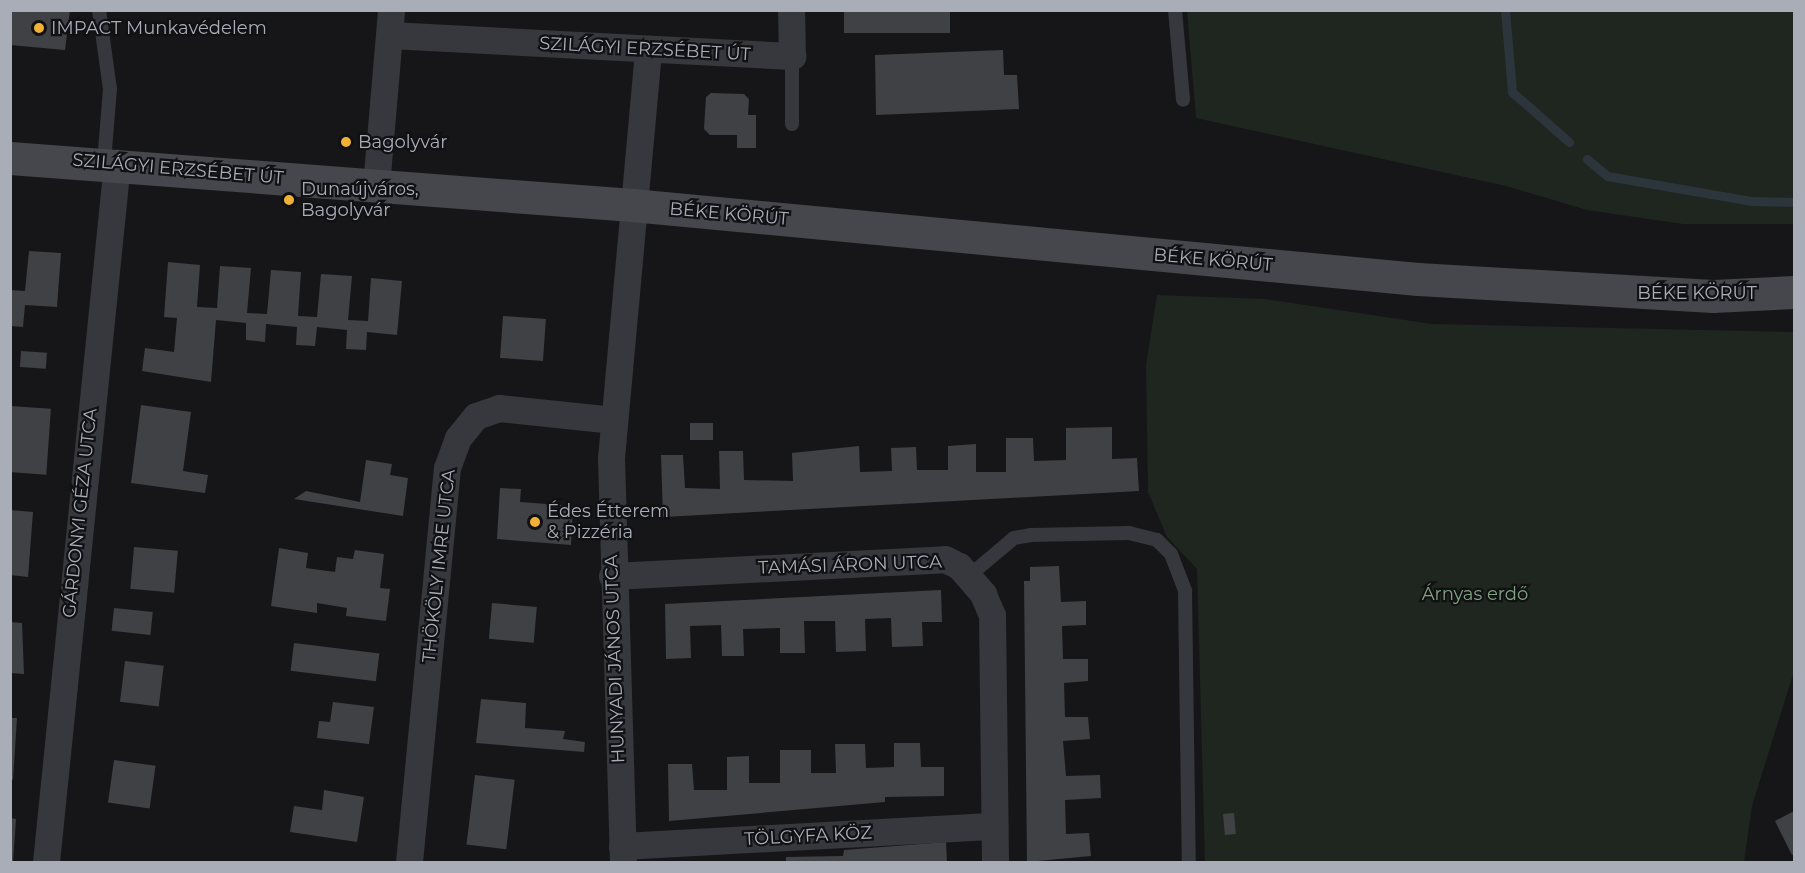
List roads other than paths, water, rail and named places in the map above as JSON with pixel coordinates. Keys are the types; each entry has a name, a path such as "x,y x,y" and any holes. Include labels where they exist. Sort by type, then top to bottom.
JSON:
{"street":[{"path":"791,10 792,56"},
{"name":"SZILÁGYI ERZSÉBET ÚT","path":"391,23 648,49 792,56"},
{"path":"376,186 391,23"},
{"name":"HUNYADI JÁNOS UTCA","path":"622,854 612,576 613,420 648,49"},
{"name":"SZILÁGYI ERZSÉBET ÚT","path":"10,158 111,163 632,205"},
{"name":"GÁRDONYI GÉZA UTCA","path":"46,862 111,163"},
{"name":"BÉKE KÖRÚT","path":"632,205 1430,280 1713,296 1794,292"},
{"name":"THÖKÖLY IMRE UTCA","path":"409,862 447,468 468,426 476,416 499,408 613,420"},
{"name":"TAMÁSI ÁRON UTCA","path":"612,576 945,559 970,575 992,615 995,862"},
{"name":"TÖLGYFA KÖZ","path":"622,854 994,826"}],"lane":[{"path":"99,10 110,89 111,163"},
{"path":"1175,10 1182,100"},
{"path":"792,56 792,124"},
{"path":"970,575 1014,538 1031,535 1129,533 1158,540 1171,554 1185,591 1189,862"}],"waterway":[{"path":"1505,10 1512,92 1569,142"},
{"path":"1587,159 1607,176 1751,201 1794,202"}],"place":[{"name":"IMPACT Munkavédelem","path":"39,28"},
{"name":"Bagolyvár","path":"346,142"},
{"name":"Dunaújváros, Bagolyvár","path":"289,200"},
{"name":"Édes Étterem & Pizzéria","path":"535,522"}],"park label":[{"name":"Árnyas erdő","path":"1475,594"}]}
